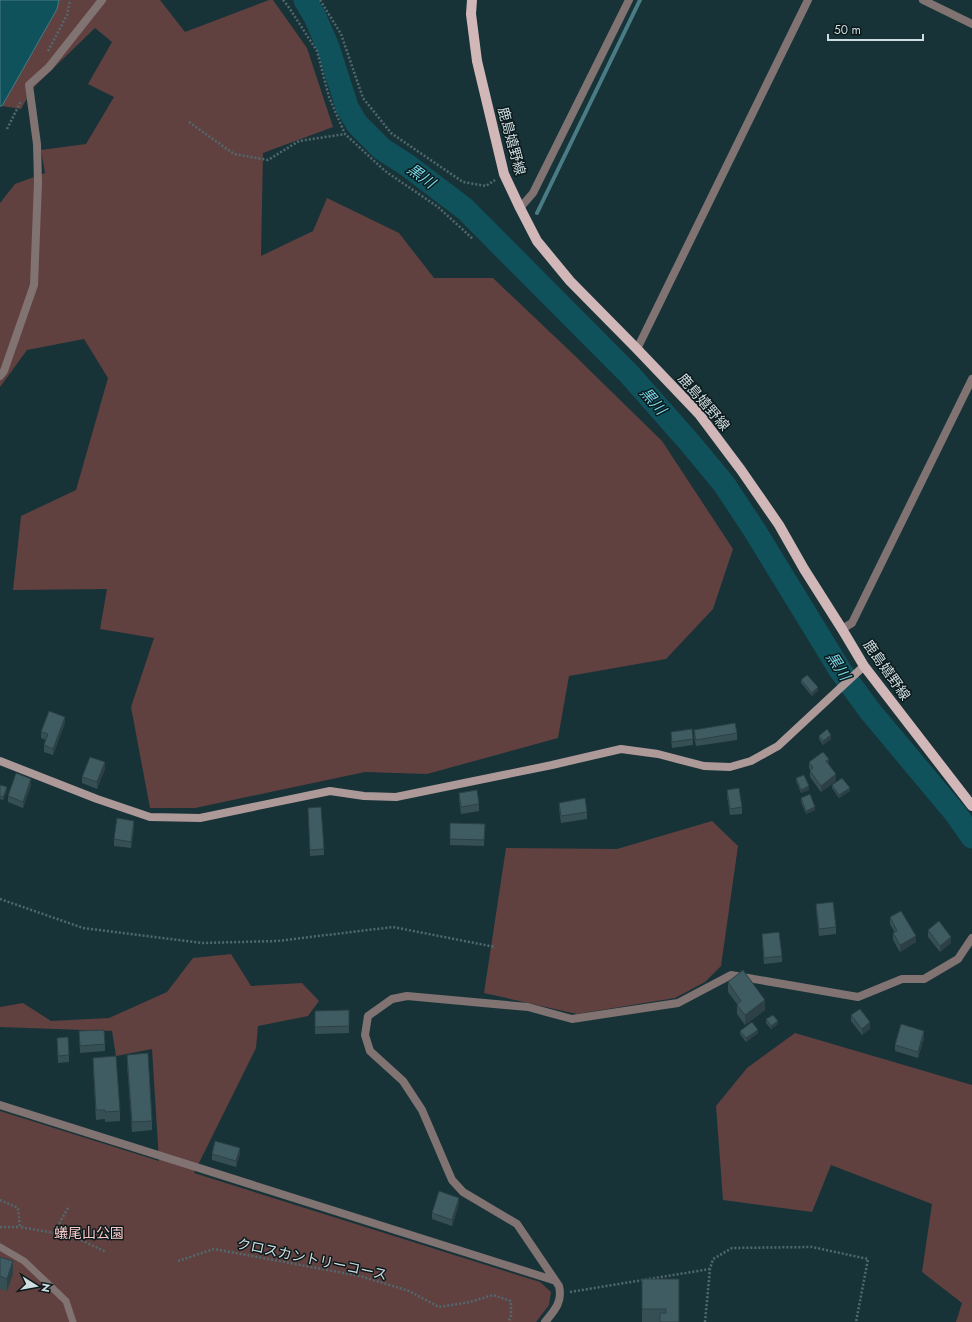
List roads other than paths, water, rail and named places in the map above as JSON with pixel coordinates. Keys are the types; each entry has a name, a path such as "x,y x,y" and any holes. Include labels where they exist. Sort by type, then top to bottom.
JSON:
{"main road":[{"name":"鹿島嬉野線","path":"472,0 471,14 477,61 504,174 537,241 570,281 699,414 741,470 778,525 864,666 972,806"}],"street":[{"path":"0,376 4,371 34,285 38,182 37,144 29,85 49,67 102,0"},
{"path":"520,208 533,193 629,0"},
{"path":"637,349 808,0"},
{"path":"923,0 972,24"},
{"path":"842,629 852,623 972,380"},
{"path":"0,761 97,799 150,817 200,818 330,791 364,796 396,797 552,765 621,749 658,754 704,766 730,767 751,761 778,746 864,666"},
{"path":"545,1322 557,1307 561,1294 559,1286 553,1280 517,1224 462,1192 452,1180 422,1110 403,1081 370,1051 365,1035 368,1016 392,999 407,996 528,1007 572,1019 678,1003 732,974 858,997 902,979 924,979 958,959 972,938"},
{"path":"0,1105 553,1280"}],"lane":[{"path":"0,1247 24,1261 66,1301 73,1322"}],"water":[{"path":"0,0 59,0 57,9 2,106 0,106"}],"waterway":[{"name":"黒川","path":"305,0 315,17 328,47 347,107 357,124 382,149 407,165 465,209 630,375 690,443 724,484 755,531 840,670 870,711 956,814 972,837"},
{"path":"537,213 640,0"}],"park label":[{"name":"蟻尾山公園","path":"89,1233"}]}
